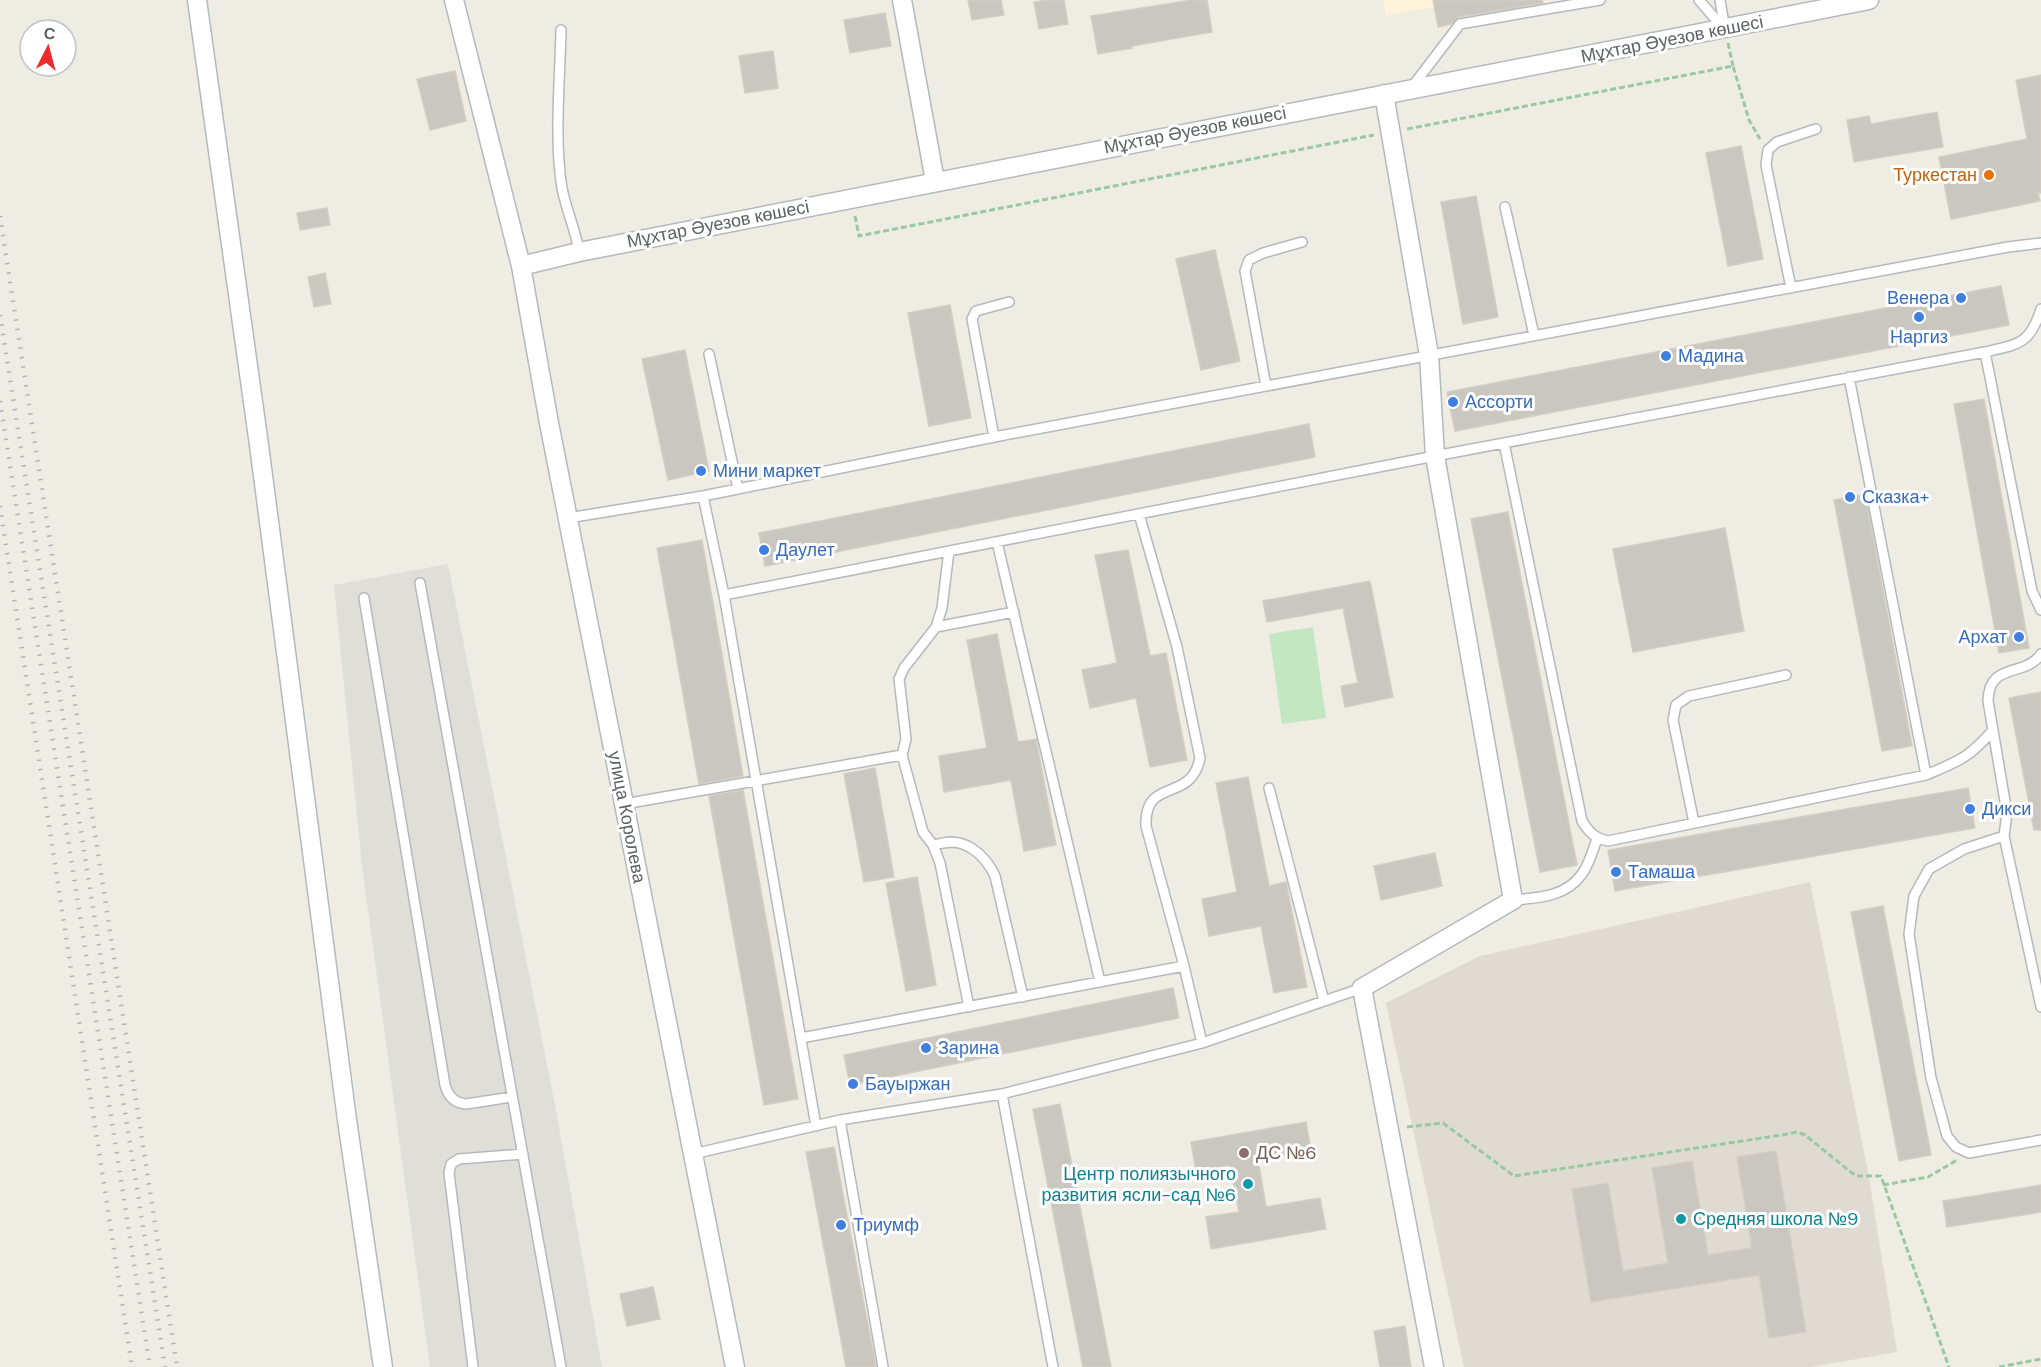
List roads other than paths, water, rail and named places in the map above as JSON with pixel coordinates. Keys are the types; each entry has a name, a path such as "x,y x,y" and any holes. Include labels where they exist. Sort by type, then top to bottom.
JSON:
{"street":[{"path":"196,0 260,445 345,1108 383,1367"},
{"name":"улица Королева","path":"454,0 521,266 568,518 735,1367"},
{"path":"902,0 935,181"},
{"name":"Мұхтар Әуезов көшесі","path":"521,266 579,252 935,181 1725,30 1869,0"},
{"path":"1384,94 1428,355 1435,456 1513,900 1362,988 1434,1367"}],"lane":[{"path":"1410,89 1460,24 1600,0"},
{"path":"1699,0 1725,30"},
{"path":"1720,0 1725,30"},
{"path":"561,30 559,136 562,189 579,252"},
{"path":"1791,288 1766,165 1768,150 1777,142 1816,129"},
{"path":"1504,207 1534,335"},
{"path":"1266,386 1245,271 1249,260 1263,253 1302,242"},
{"path":"568,518 703,496 994,437 2008,247 2041,243"},
{"path":"994,437 972,320 975,311 1009,302"},
{"path":"724,595 1435,456 1985,352 2010,346 2026,339 2036,324 2041,309"},
{"path":"1985,352 2032,591 2041,610"},
{"path":"709,354 738,489"},
{"path":"1849,377 1926,775"},
{"path":"1504,443 1582,821 1597,839 1608,841 1926,775 1964,759 1993,730"},
{"path":"703,496 724,595 816,1126"},
{"path":"1139,514 1177,647 1200,758 1195,776 1187,783 1154,797 1147,808 1146,826 1184,966 1202,1043"},
{"path":"997,542 1100,982"},
{"path":"949,551 942,608 936,627 904,668 899,679 906,739 902,755 923,832 933,845 940,863 969,1007"},
{"path":"420,583 561,1367"},
{"path":"364,598 447,1094 459,1104 512,1096"},
{"path":"936,627 1014,612"},
{"path":"2041,654 2029,664 1998,676 1992,683 1988,701 2007,813 2004,836 2041,1007"},
{"path":"1694,823 1673,720 1676,705 1689,696 1786,675"},
{"path":"624,804 902,755"},
{"path":"1269,788 1324,1001"},
{"path":"2004,836 1964,849 1929,869 1914,896 1909,934 1931,1078 1947,1136 1956,1148 1969,1153 2041,1140"},
{"path":"1513,900 1546,897 1570,887 1583,873 1597,839"},
{"path":"933,845 952,842 962,845 983,856 990,865 995,876 1023,997"},
{"path":"801,1038 1184,966"},
{"path":"693,1154 840,1120 1002,1094 1202,1043 1362,988"},
{"path":"1002,1094 1053,1367"},
{"path":"840,1120 883,1367"},
{"path":"473,1367 449,1173 451,1164 459,1159 523,1154"}],"railway":[{"path":"0,216 177,1367"},
{"path":"0,315 165,1367"},
{"path":"0,401 150,1367"},
{"path":"0,506 132,1367"}],"place":[{"name":"Туркестан","path":"1989,175"},
{"name":"Венера","path":"1961,298"},
{"name":"Наргиз","path":"1919,317"},
{"name":"Мадина","path":"1666,356"},
{"name":"Ассорти","path":"1453,402"},
{"name":"Мини маркет","path":"701,471"},
{"name":"Сказка+","path":"1850,497"},
{"name":"Даулет","path":"764,550"},
{"name":"Архат","path":"2019,637"},
{"name":"Дикси","path":"1970,809"},
{"name":"Тамаша","path":"1616,872"},
{"name":"Зарина","path":"926,1048"},
{"name":"Бауыржан","path":"853,1084"},
{"name":"ДС №6","path":"1244,1153"},
{"name":"Центр полиязычного развития ясли-сад №6","path":"1248,1184"},
{"name":"Средняя школа №9","path":"1681,1219"},
{"name":"Триумф","path":"841,1225"}]}
